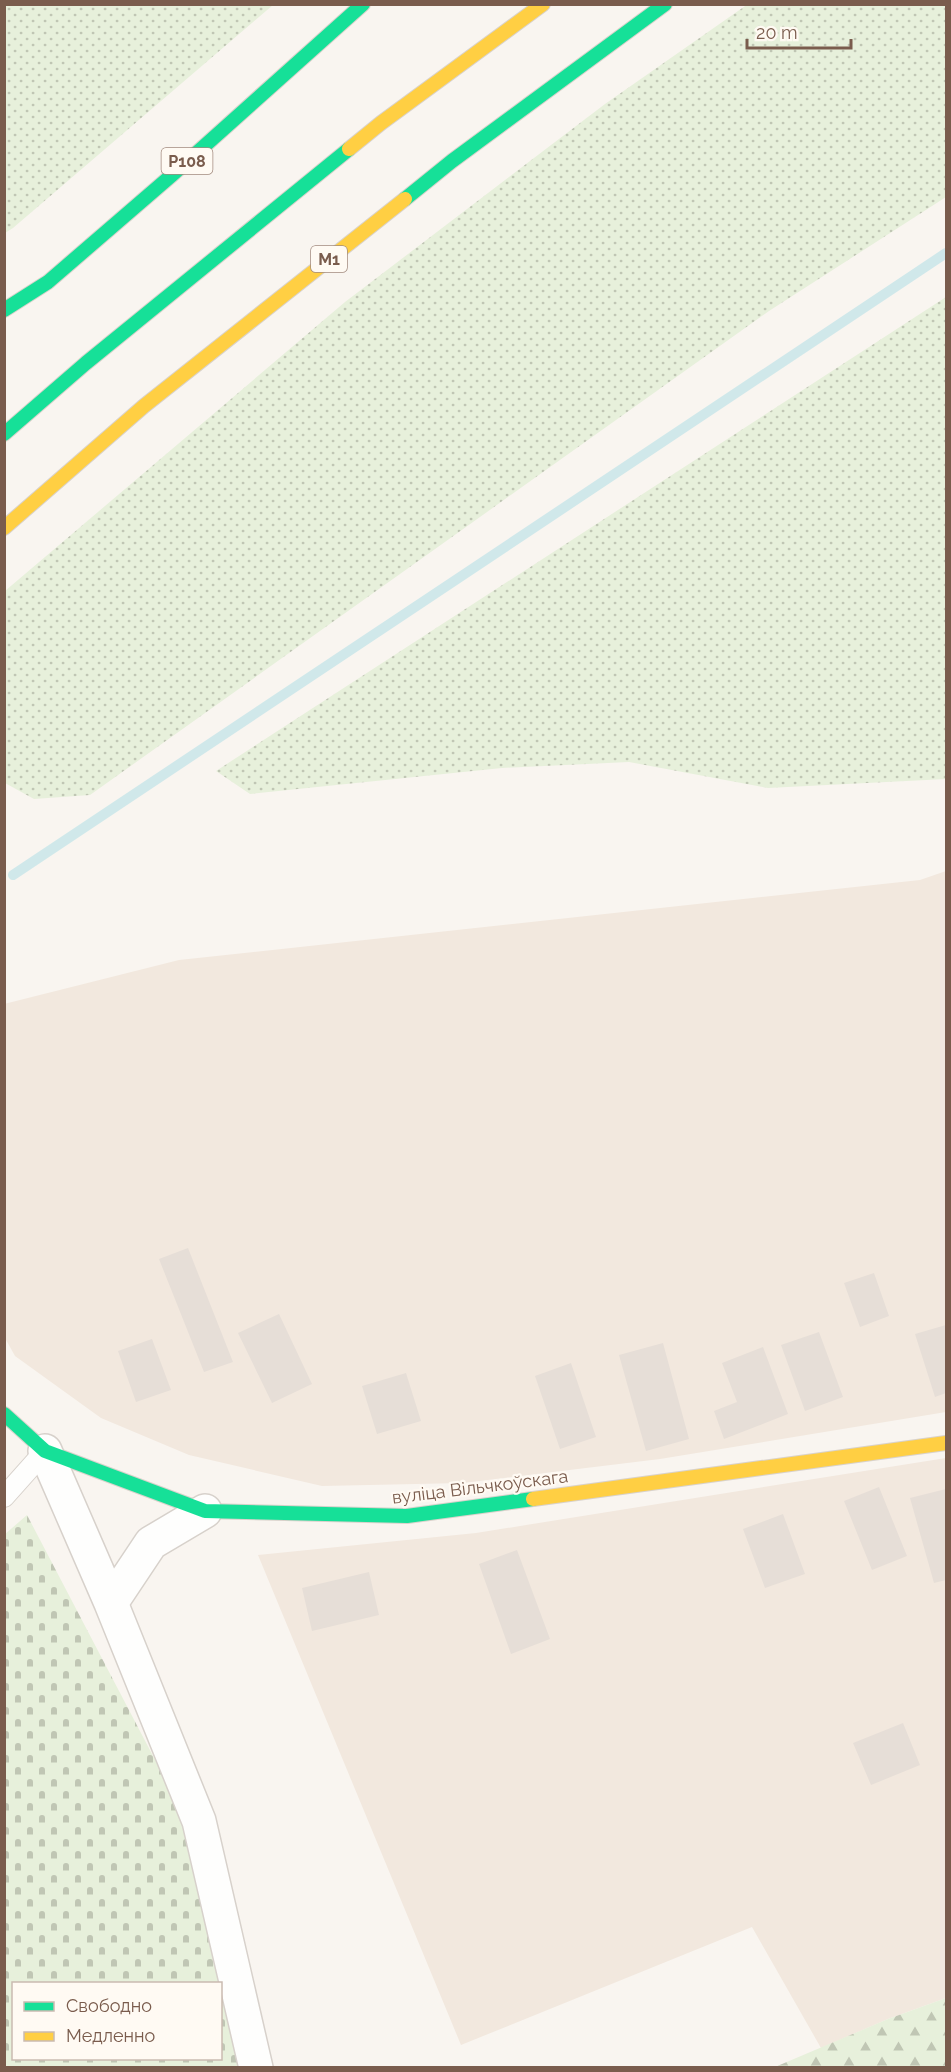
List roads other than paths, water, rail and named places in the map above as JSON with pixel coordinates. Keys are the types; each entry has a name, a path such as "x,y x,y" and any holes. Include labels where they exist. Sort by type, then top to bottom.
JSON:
{"main road":[{"name":"Р108","path":"4,309 48,282 172,175 363,4"},
{"path":"4,434 86,363 381,123 543,4"},
{"name":"М1","path":"4,528 144,406 424,183 665,4"},
{"name":"вуліца Вільчкоўскага","path":"4,1413 45,1450 205,1511 407,1516 946,1443"}],"street":[{"path":"45,1450 111,1603 199,1821 256,2067"},
{"path":"111,1603 151,1543 205,1511"}],"lane":[{"path":"4,1497 45,1450"}],"waterway":[{"path":"13,875 946,253"}]}
